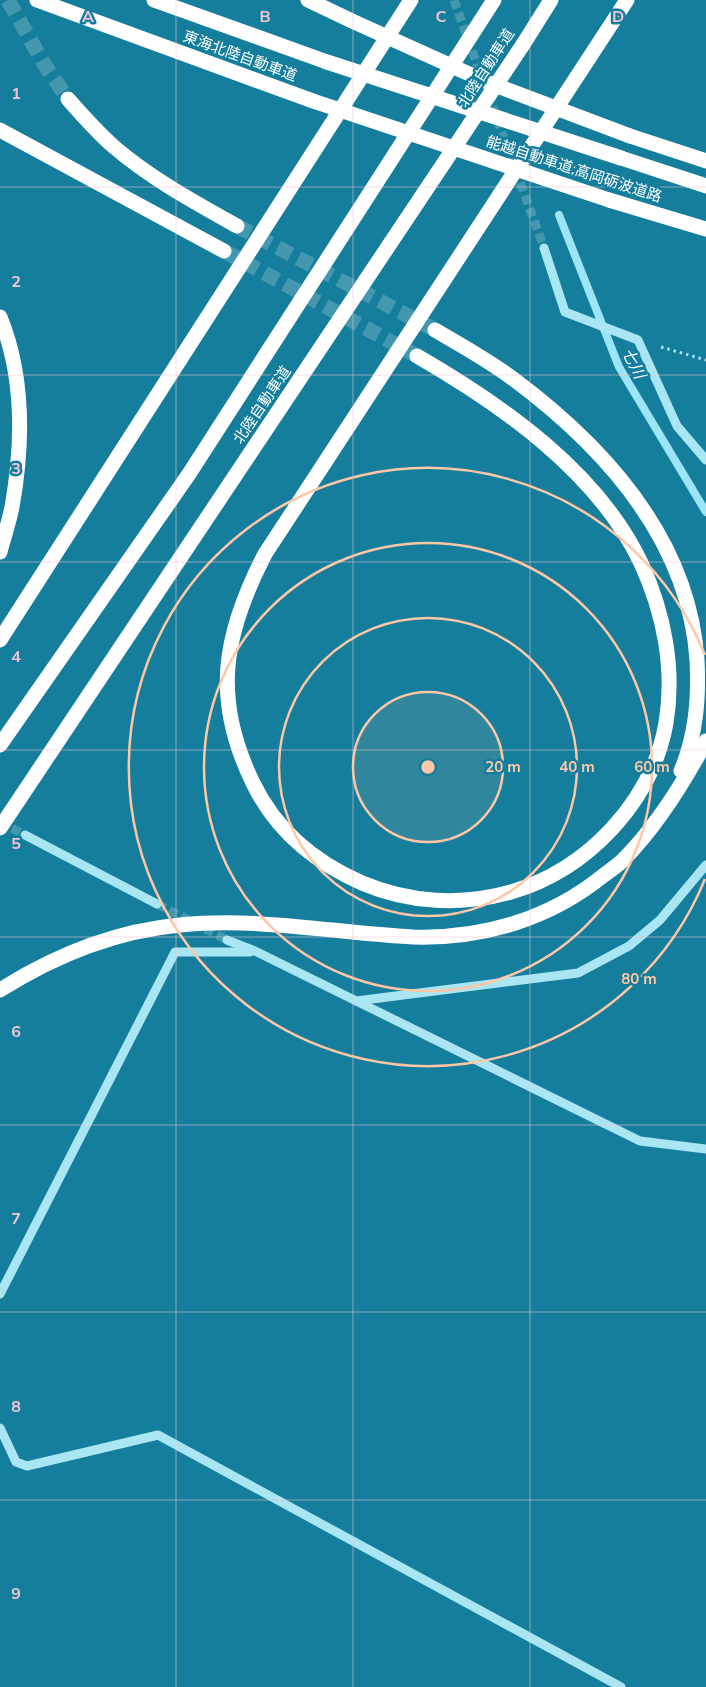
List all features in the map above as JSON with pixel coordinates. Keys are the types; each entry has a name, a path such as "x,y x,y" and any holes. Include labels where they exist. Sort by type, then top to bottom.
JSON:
{"highway":[{"name":"東海北陸自動車道","path":"37,0 313,101 432,141"},
{"name":"東海北陸自動車道","path":"154,0 327,62 455,104"},
{"path":"308,0 487,82 630,136 706,160"},
{"path":"0,640 411,0"},
{"name":"北陸自動車道","path":"0,745 189,474 494,0"},
{"name":"北陸自動車道","path":"0,828 508,68 551,0"},
{"path":"417,356 462,382 538,438 573,470 598,498 622,531 640,562 662,625 668,660 669,694 665,725 657,755 645,783 625,814 602,839 575,860 543,879 511,892 476,899 440,901 404,897 372,887 339,872 307,852 287,832 259,795 243,762 232,726 227,689 228,654 236,619 248,586 265,554 627,0"},
{"path":"68,99 86,120 113,146 189,199 237,226"},
{"name":"能越自動車道;高岡砺波道路","path":"455,104 706,186"},
{"path":"0,130 224,251"},
{"name":"能越自動車道;高岡砺波道路","path":"432,141 609,200 706,229"},
{"path":"0,317 15,367 19,416 18,463 12,509 0,552"},
{"path":"435,330 512,377 579,434 613,469 634,496 663,540 680,578 690,614 696,649 698,688 696,723 686,758 672,794 650,830"},
{"path":"0,990 24,975 98,942 179,924 254,923 414,937 454,936 490,930 524,921 561,905 594,884 625,858 650,830 674,797 706,741"}],"street":[{"path":"544,248 565,312 638,340 677,426 706,460"},
{"path":"25,836 157,904"},
{"path":"355,1001 578,973 629,946 660,920 706,864"},
{"path":"228,940 640,1141 706,1149"},
{"path":"0,1294 174,952 255,952"},
{"path":"0,1428 16,1462 27,1466 158,1434 621,1687"}],"path":[{"path":"638,340 706,360"}],"waterway":[{"name":"七川","path":"559,215 619,367 706,512"}],"tunnel":[{"path":"8,0 44,64 68,99"},
{"path":"454,0 483,81"},
{"path":"488,94 544,248"},
{"path":"237,226 435,330"},
{"path":"224,251 417,356"},
{"path":"0,822 25,835"},
{"path":"157,904 227,940"}]}
